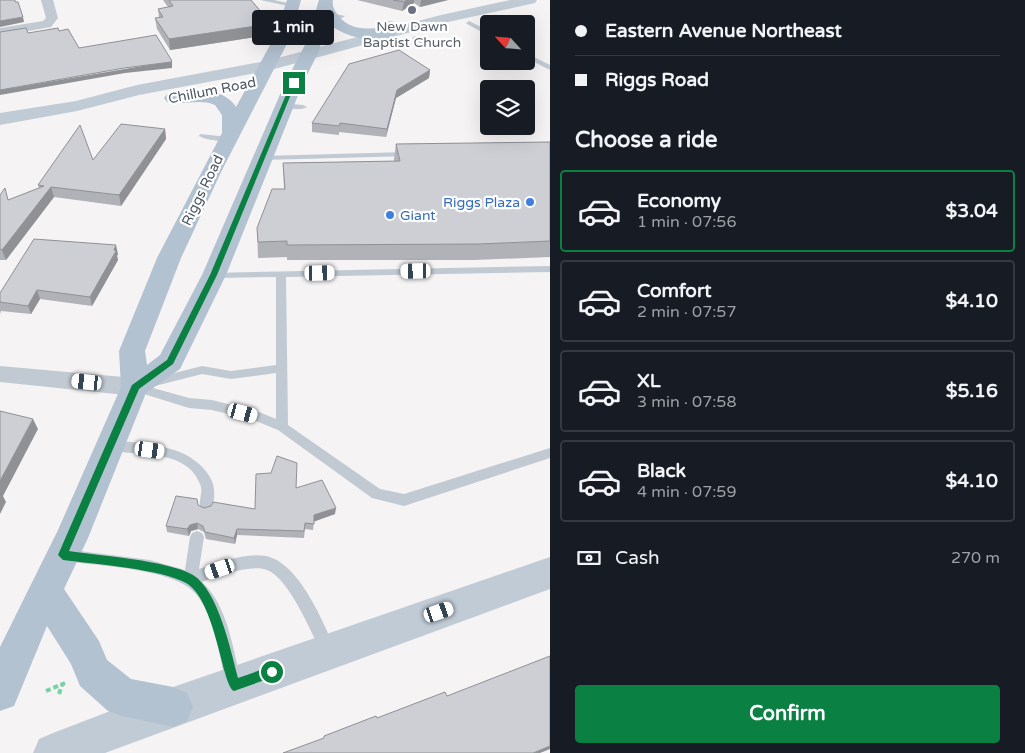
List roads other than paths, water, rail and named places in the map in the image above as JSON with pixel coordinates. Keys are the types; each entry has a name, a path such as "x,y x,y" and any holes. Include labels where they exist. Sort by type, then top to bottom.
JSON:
{"main road":[{"name":"Riggs Road","path":"0,692 63,555 135,387 132,351 169,258 283,36 293,3"},
{"path":"331,9 339,27 350,32 365,34 393,28"},
{"path":"135,387 170,362 214,275 285,105 311,54 322,22 331,9"},
{"path":"172,98 194,96 215,99 229,109 232,114 230,136"},
{"path":"45,591 86,654 93,673 122,697 173,707"}],"street":[{"path":"0,32 47,24 52,18 47,0"},
{"name":"Chillum Road","path":"0,119 77,106 195,75 263,74 302,70 419,40 501,13 519,1"},
{"name":"Chillum Road","path":"77,106 140,105 172,98 263,74 311,54 393,28 519,1"},
{"path":"0,374 135,387"},
{"path":"54,753 173,707 550,573"}],"lane":[{"path":"263,0 293,3"},
{"path":"469,23 480,29"},
{"path":"535,60 550,68"},
{"path":"285,105 303,108"},
{"path":"203,136 230,136"},
{"path":"262,158 417,154"},
{"path":"214,275 550,269"},
{"path":"282,274 282,427"},
{"path":"135,387 202,370 231,375 282,368"},
{"path":"135,387 189,402 212,404 259,417 282,427 376,494 404,500 550,453"},
{"path":"111,445 170,453 196,466 208,486 206,507"},
{"path":"190,579 197,537"},
{"path":"63,555 157,569 190,579 208,601 223,639 234,685"},
{"path":"190,579 220,569 252,563 272,565 283,574 309,610 328,652"}],"place":[{"name":"New Dawn Baptist Church","path":"412,10"},
{"name":"Riggs Plaza","path":"530,202"},
{"name":"Giant","path":"390,215"}]}
